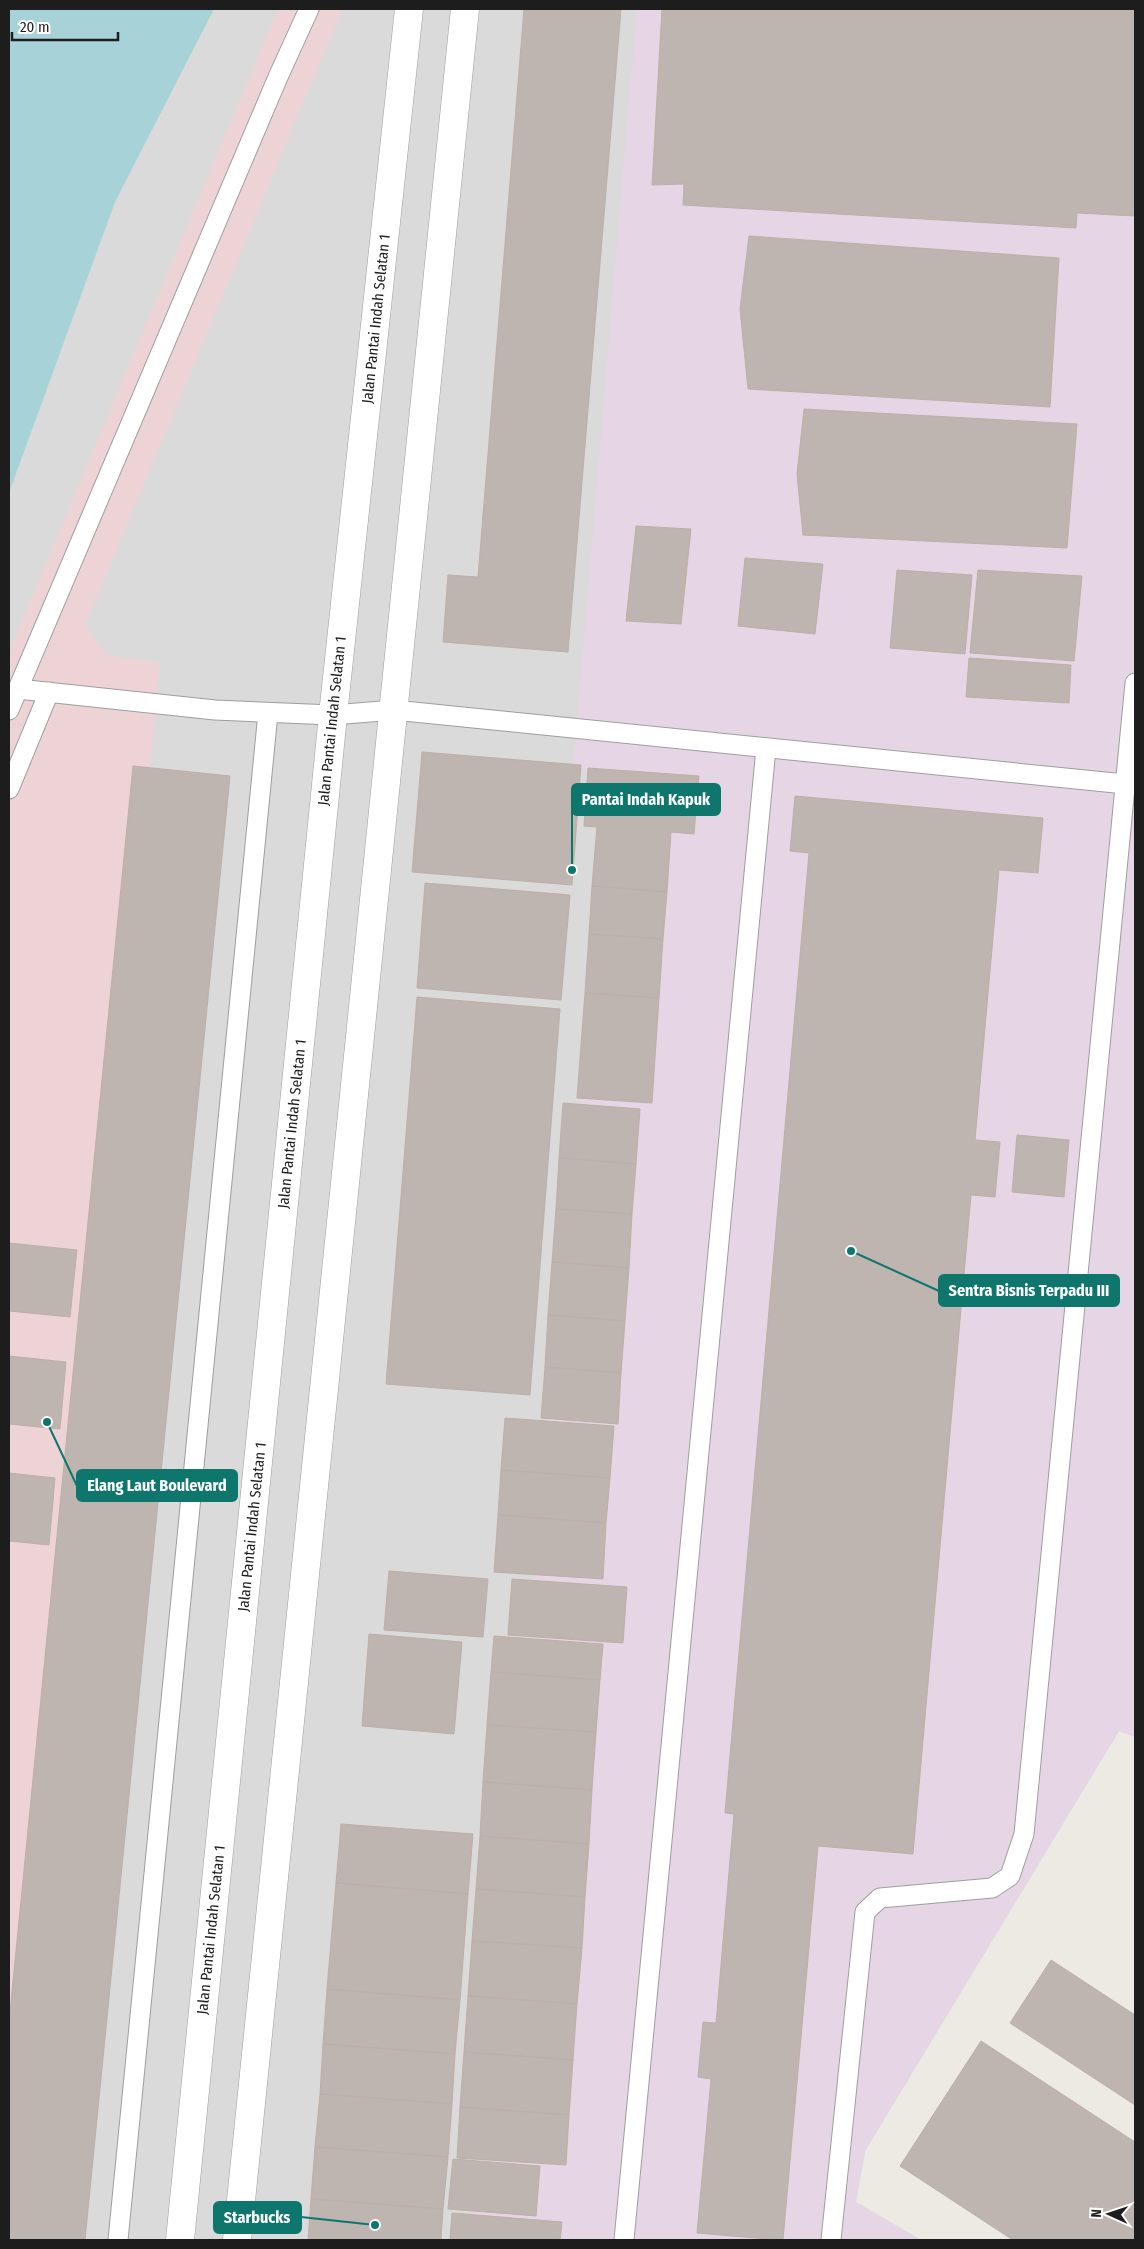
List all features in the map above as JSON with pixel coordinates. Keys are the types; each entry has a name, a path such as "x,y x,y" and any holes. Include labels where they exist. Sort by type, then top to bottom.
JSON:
{"street":[{"name":"Jalan Pantai Indah Selatan 1","path":"180,2240 333,715 409,9"},
{"path":"237,2240 465,9"}],"lane":[{"path":"9,710 278,76 309,9"},
{"path":"831,2240 865,1912 880,1898 992,1888 1010,1876 1024,1834 1131,785 1135,683"},
{"path":"18,689 215,710 333,715 394,710 1131,785"},
{"path":"9,789 49,692"},
{"path":"118,2240 268,712"},
{"path":"624,2240 766,748"}],"shaded area":[{"path":"9,9 1135,9 1135,1737 1119,1731 865,2151 856,2202 921,2240 9,2240"},
{"path":"278,9 342,9 85,625 106,655 160,663 9,2180 9,652"},
{"path":"637,9 1135,9 1135,1737 1119,1731 865,2151 856,2202 921,2240 470,2240 613,770 573,771"}],"water":[{"path":"9,9 214,9 115,202 9,493"}],"building":[{"path":"524,9 621,9 568,652 443,642 448,575 478,577"},
{"path":"662,9 1135,9 1135,216 1077,213 1076,228 683,205 684,184 652,185"},
{"path":"749,236 1059,258 1050,407 748,389 740,309"},
{"path":"804,409 1077,424 1067,548 803,535 797,474"},
{"path":"636,526 691,529 681,624 626,621"},
{"path":"745,558 823,564 815,634 738,626"},
{"path":"897,570 972,575 965,654 890,648"},
{"path":"978,570 1082,576 1074,661 970,653"},
{"path":"969,658 1071,665 1069,703 966,697"},
{"path":"422,752 581,765 572,885 412,872"},
{"path":"133,766 230,776 85,2240 9,2240 9,2022"},
{"path":"588,768 699,776 694,834 671,832 667,892 592,886 597,827 584,826"},
{"path":"795,796 1043,818 1038,873 999,870 975,1140 1000,1142 995,1197 971,1195 913,1854 818,1846 783,2240 779,2240 697,2233 711,2079 698,2077 703,2022 716,2023 734,1814 725,1813 809,853 790,851"},
{"path":"425,883 570,895 561,1000 417,988"},
{"path":"592,886 667,892 663,939 589,934"},
{"path":"589,934 663,939 659,998 585,993"},
{"path":"585,993 659,998 652,1103 577,1098"},
{"path":"417,997 560,1009 530,1395 386,1384"},
{"path":"563,1103 640,1109 636,1164 559,1158"},
{"path":"1017,1135 1069,1140 1064,1197 1012,1192"},
{"path":"559,1158 636,1164 632,1214 556,1209"},
{"path":"556,1209 632,1214 629,1268 552,1262"},
{"path":"9,1243 77,1250 70,1317 9,1311"},
{"path":"552,1262 629,1268 625,1321 548,1315"},
{"path":"548,1315 625,1321 621,1373 545,1367"},
{"path":"9,1356 66,1362 60,1429 9,1424"},
{"path":"545,1367 621,1373 618,1424 541,1418"},
{"path":"505,1418 614,1426 610,1478 501,1470"},
{"path":"501,1470 610,1478 606,1523 498,1515"},
{"path":"9,1473 55,1478 49,1545 9,1541"},
{"path":"498,1515 606,1523 603,1579 494,1572"},
{"path":"389,1571 488,1579 483,1637 384,1630"},
{"path":"512,1579 627,1587 623,1643 508,1635"},
{"path":"369,1634 462,1642 454,1734 362,1726"},
{"path":"494,1636 603,1644 600,1680 491,1672"},
{"path":"491,1672 600,1680 596,1732 487,1725"},
{"path":"487,1725 596,1732 592,1790 483,1782"},
{"path":"483,1782 592,1790 589,1844 480,1836"},
{"path":"341,1824 473,1834 468,1894 336,1883"},
{"path":"480,1836 589,1844 585,1897 476,1889"},
{"path":"336,1883 468,1894 460,2000 327,1989"},
{"path":"476,1889 585,1897 582,1948 472,1941"},
{"path":"472,1941 582,1948 577,2004 468,1996"},
{"path":"1051,1960 1135,2015 1135,2105 1010,2023"},
{"path":"327,1989 460,2000 455,2054 323,2044"},
{"path":"468,1996 577,2004 573,2060 464,2052"},
{"path":"981,2041 1135,2142 1135,2240 1013,2240 900,2166"},
{"path":"323,2044 455,2054 452,2104 320,2094"},
{"path":"464,2052 573,2060 569,2115 460,2107"},
{"path":"320,2094 452,2104 448,2157 315,2147"},
{"path":"460,2107 569,2115 566,2165 457,2158"},
{"path":"315,2147 448,2157 443,2209 311,2199"},
{"path":"453,2159 540,2166 536,2216 448,2209"},
{"path":"311,2199 443,2209 441,2240 308,2240"},
{"path":"452,2213 562,2222 560,2240 450,2240"}],"place":[{"name":"Pantai Indah Kapuk","path":"572,870"},
{"name":"Sentra Bisnis Terpadu III","path":"851,1251"},
{"name":"Elang Laut Boulevard","path":"47,1422"},
{"name":"Starbucks","path":"375,2225"}]}
